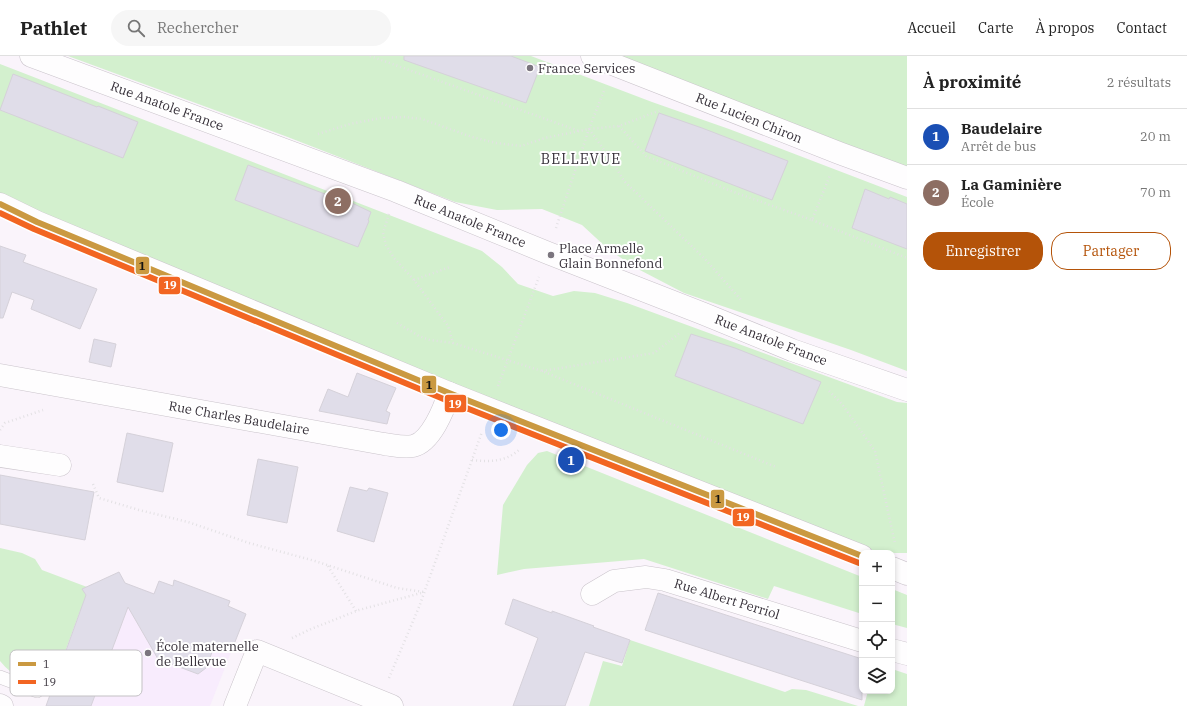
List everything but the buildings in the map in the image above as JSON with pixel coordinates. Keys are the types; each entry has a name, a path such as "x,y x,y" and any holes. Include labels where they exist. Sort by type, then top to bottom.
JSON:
{"street":[{"name":"Rue Anatole France","path":"31,56 396,191 792,350 907,390"},
{"name":"Rue Lucien Chiron","path":"592,56 839,154 907,178"},
{"path":"0,204 37,222 449,393 859,555"},
{"name":"Rue Charles Baudelaire","path":"0,375 405,447 414,446 426,438 443,410 449,393"},
{"path":"0,456 60,465"},
{"path":"895,569 907,574"},
{"name":"Rue Albert Perriol","path":"592,594 614,581 646,577 665,580 859,639"},
{"path":"235,706 257,651 386,703"},
{"path":"895,651 907,654"}],"lane":[{"path":"0,677 10,681"}],"path":[{"path":"370,56 579,131"},
{"path":"560,217 589,130 603,94"},
{"path":"280,147 350,124 381,118 404,117 422,119 472,137 496,143 521,146 545,138 579,131 619,126 662,110"},
{"path":"619,126 646,156 731,191 812,220 907,258"},
{"path":"812,220 839,154"},
{"path":"396,191 383,233 386,245 394,258 414,280 448,326 453,343"},
{"path":"414,280 450,267"},
{"path":"386,703 424,592 532,296"},
{"path":"542,371 654,353 704,314"},
{"path":"397,323 419,336 430,340 453,343 542,371 776,467"},
{"path":"0,430 5,423 45,409 53,398 56,385"},
{"path":"472,460 485,462 500,460 512,456 530,436 533,426"},
{"path":"94,484 99,498 188,522 250,543 327,565 397,588 424,592"},
{"path":"327,565 356,611"},
{"path":"257,651 288,640 356,611 424,592"}],"shaded area":[{"name":"École maternelle de Bellevue","path":"119,572 125,583 154,593 159,581 230,601 228,606 246,614 210,706 46,706 50,696 142,696 142,650 66,650 80,611 83,589"}],"green space":[{"path":"68,56 531,56 652,102 729,129 907,197 907,371 851,350 684,293 636,268 608,249 582,225 542,209 497,210 455,202 285,136"},
{"path":"618,56 907,56 907,167 851,147"},
{"path":"0,64 482,251 502,267 518,284 553,296 574,291 595,293 627,303 897,402 907,403 907,553 895,553 895,550 872,550 401,362 0,196"},
{"path":"547,451 859,576 859,613 774,586 768,599 644,559 524,569 497,575 503,505 527,465 538,453"},
{"path":"0,548 22,553 35,559 42,570 87,587 83,589 88,600 83,612 80,611 66,650 10,650 10,671 0,661"},
{"path":"895,590 907,595 907,628 895,625"},
{"path":"630,640 785,692 792,689 806,690 858,706 589,706 603,661 622,666"},
{"path":"895,670 907,674 907,706 864,706 867,694 895,694"}],"transit line":[{"name":"1","path":"0,204 37,222 449,393 859,555"},
{"name":"19","path":"0,213 34,229 446,400 859,563"}],"place":[{"name":"France Services","path":"530,68"},
{"name":"La Gaminière","path":"338,201"},
{"name":"Place Armelle Glain Bonnefond","path":"551,255"},
{"name":"Baudelaire","path":"571,460"},
{"name":"École maternelle de Bellevue","path":"148,653"}],"district":[{"name":"BELLEVUE","path":"581,159"}]}
